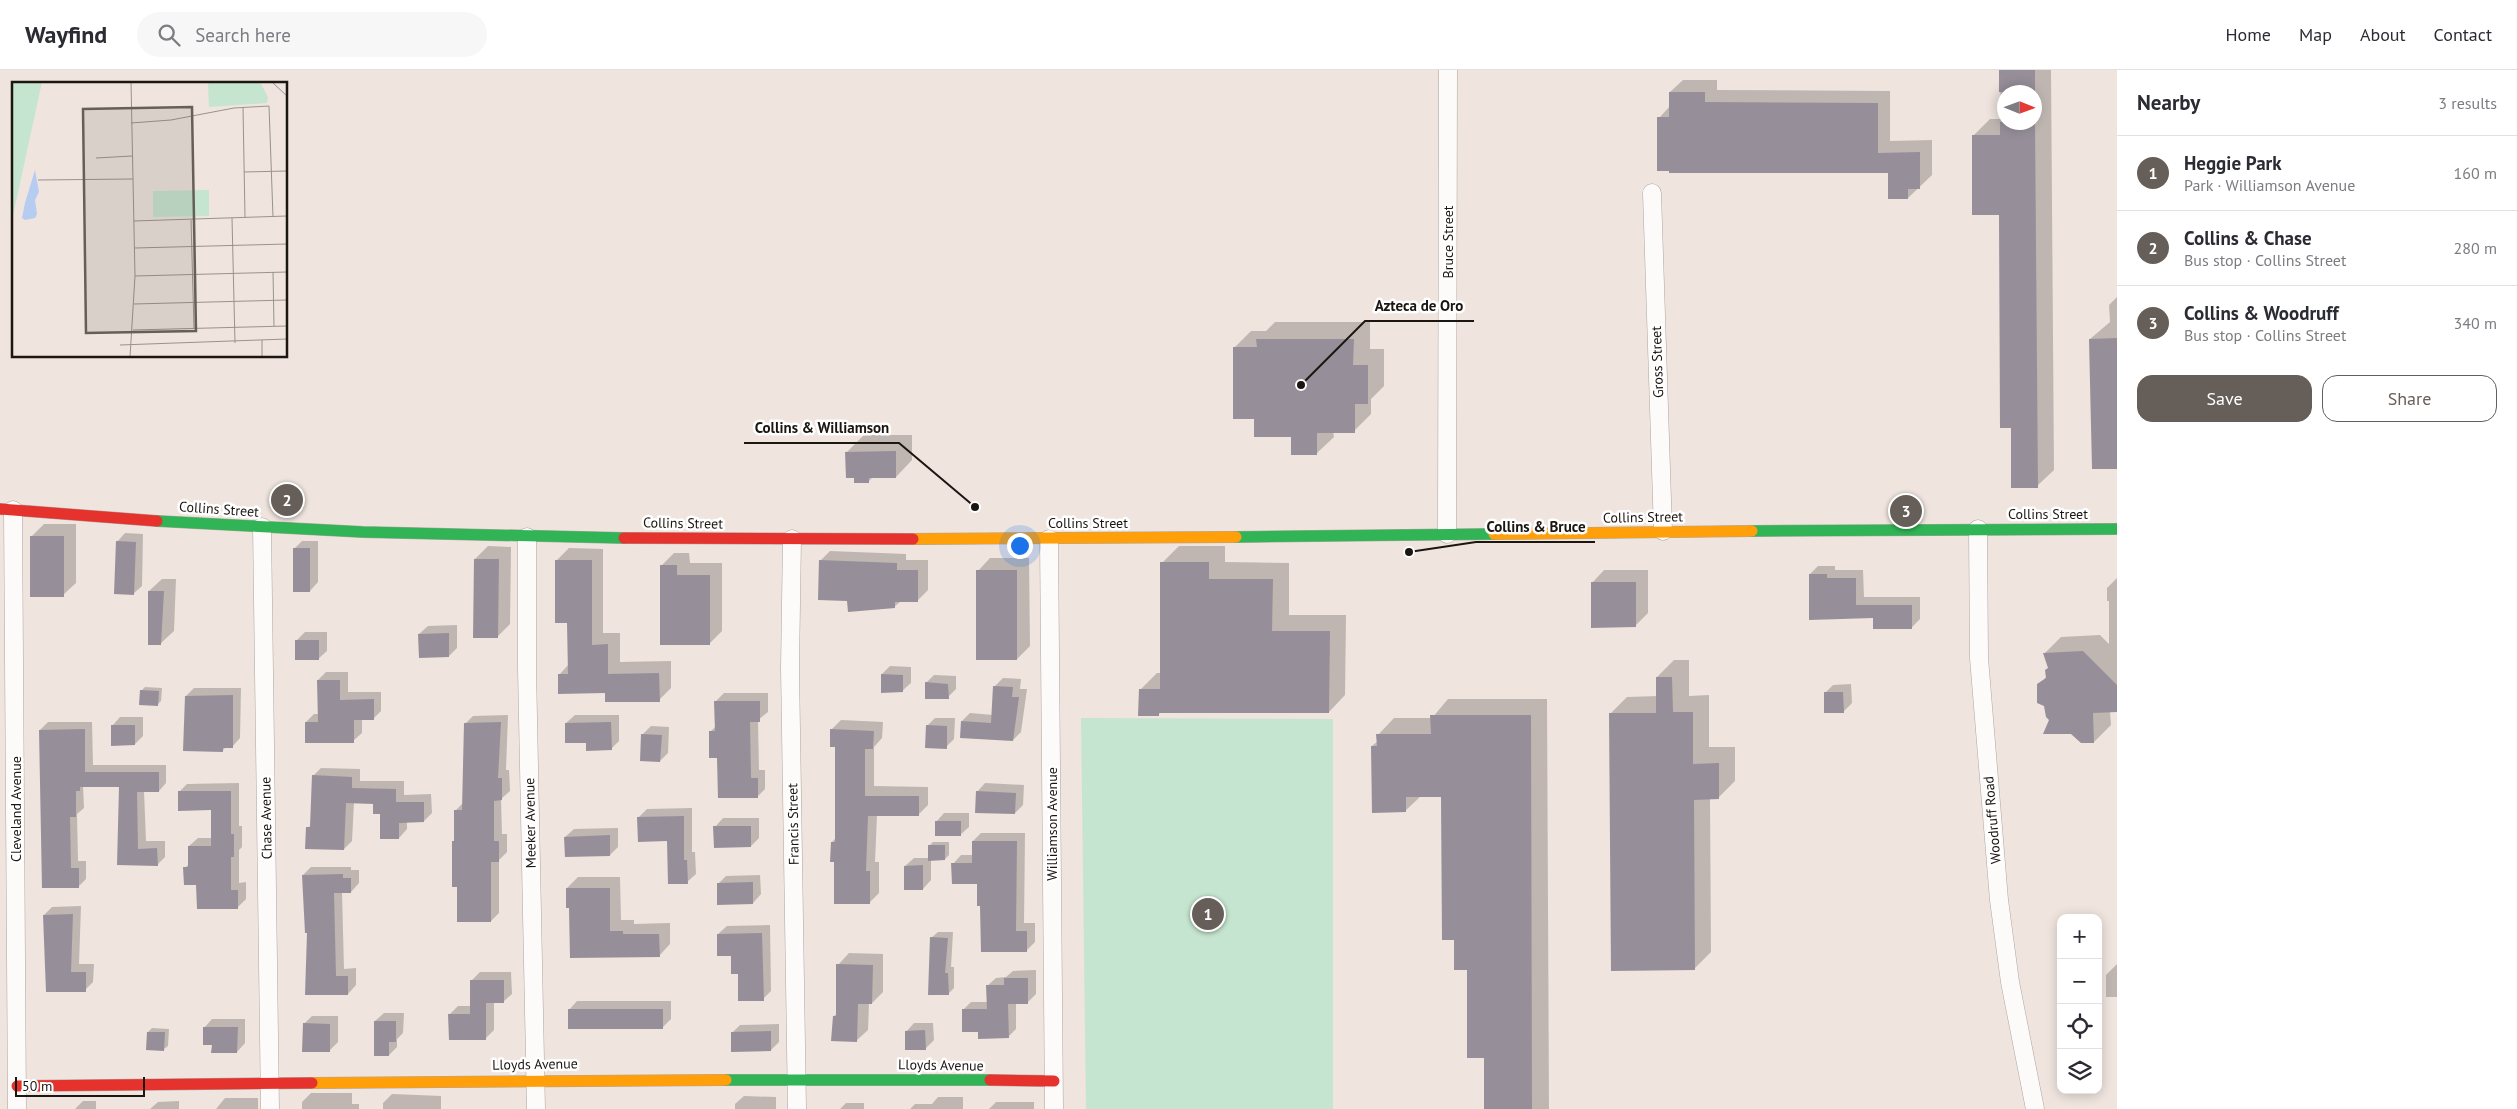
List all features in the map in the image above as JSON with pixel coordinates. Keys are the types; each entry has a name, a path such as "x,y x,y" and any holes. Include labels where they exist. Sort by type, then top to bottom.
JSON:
{"main road":[{"name":"Collins Street","path":"7,509 262,527 527,537 1049,539 1663,531 2117,529"},
{"name":"Lloyds Avenue","path":"17,1086 536,1079 797,1078 1054,1081"}],"street":[{"name":"Bruce Street","path":"1447,534 1448,70"},
{"name":"Gross Street","path":"1652,193 1663,531"},
{"name":"Cleveland Avenue","path":"7,509 17,1109"},
{"name":"Chase Avenue","path":"262,527 270,1109"},
{"name":"Woodruff Road","path":"1978,529 1979,658 1999,900 2010,982 2035,1109"},
{"name":"Meeker Avenue","path":"527,537 527,669 536,1109"},
{"name":"Francis Street","path":"792,539 790,668 797,1109"},
{"name":"Williamson Avenue","path":"1049,539 1054,1109"}],"green space":[{"path":"1081,718 1333,719 1333,1109 1086,1109"}],"building":[{"path":"1999,70 2035,70 2035,85 1999,85"},
{"path":"1669,92 1705,92 1705,102 1878,103 1878,153 1920,152 1920,189 1908,189 1908,199 1888,199 1888,173 1669,173 1669,171 1657,171 1657,117 1669,117"},
{"path":"2000,130 2035,130 2038,488 2011,488 2011,428 2000,428 1999,215 1972,215 1972,135 2000,135"},
{"path":"2117,338 2117,469 2092,469 2089,339"},
{"path":"1256,339 1354,339 1353,365 1368,365 1368,404 1355,404 1355,433 1317,433 1317,455 1291,455 1291,437 1254,437 1254,419 1233,419 1233,347 1257,347"},
{"path":"896,451 896,478 869,478 869,483 854,483 854,478 846,478 845,452"},
{"path":"30,536 64,536 64,597 30,597"},
{"path":"116,541 136,542 134,595 114,594"},
{"path":"293,548 310,548 310,592 293,592"},
{"path":"474,559 499,559 498,638 473,638"},
{"path":"555,560 592,560 592,645 608,644 608,674 659,673 660,702 605,702 605,693 558,694 558,674 568,674 567,623 555,623"},
{"path":"819,560 897,563 897,570 918,570 918,602 895,602 895,608 848,612 847,601 818,600"},
{"path":"1160,562 1209,562 1209,579 1273,579 1272,631 1330,631 1329,713 1159,713 1159,716 1138,716 1139,689 1160,689"},
{"path":"660,565 677,565 677,575 710,575 710,645 660,645"},
{"path":"976,570 1017,570 1017,660 976,660"},
{"path":"1809,574 1827,574 1827,578 1856,578 1856,605 1912,605 1912,629 1873,629 1873,618 1809,620"},
{"path":"1591,582 1636,582 1636,627 1591,628"},
{"path":"148,591 164,591 161,645 148,645"},
{"path":"449,633 449,657 419,658 418,634"},
{"path":"295,640 319,640 319,660 295,660"},
{"path":"2083,651 2117,685 2117,712 2093,713 2094,743 2081,743 2071,734 2043,734 2049,720 2046,717 2044,706 2037,703 2037,684 2046,678 2045,670 2048,668 2043,653"},
{"path":"881,674 903,675 903,692 881,693"},
{"path":"1656,677 1672,677 1673,712 1693,712 1693,764 1719,763 1719,799 1694,800 1695,970 1611,971 1609,713 1656,713"},
{"path":"317,680 340,680 340,700 374,699 374,720 354,720 354,743 305,743 305,722 318,722"},
{"path":"925,682 948,684 949,699 925,699"},
{"path":"993,686 1013,687 1012,697 1019,697 1013,741 960,738 961,721 991,723"},
{"path":"140,690 159,691 158,706 139,705"},
{"path":"1824,692 1843,692 1844,713 1824,713"},
{"path":"233,695 233,748 223,748 223,752 183,751 185,696"},
{"path":"714,701 760,701 760,722 750,722 751,778 758,778 758,798 718,798 717,758 709,758 709,731 715,731"},
{"path":"1430,715 1531,715 1532,1109 1484,1109 1484,1058 1467,1058 1467,970 1454,970 1454,940 1442,940 1441,797 1406,797 1406,812 1372,813 1371,746 1377,746 1376,734 1431,734"},
{"path":"501,722 498,778 502,778 502,800 494,801 494,841 499,841 499,862 491,862 491,922 457,922 457,887 452,887 452,841 454,841 454,810 462,810 464,723"},
{"path":"611,722 612,750 586,751 586,743 565,743 565,723"},
{"path":"111,725 135,725 135,745 111,746"},
{"path":"926,725 947,726 947,749 925,748"},
{"path":"85,729 85,772 159,772 159,792 137,792 138,849 157,848 158,866 117,865 119,787 80,787 80,791 76,791 76,817 70,817 71,868 79,868 79,888 42,888 39,730"},
{"path":"830,729 874,731 873,749 865,749 865,796 919,796 919,816 868,816 866,871 870,871 870,904 834,904 834,862 830,862 831,842 835,842 835,747 830,747"},
{"path":"641,734 662,735 660,762 640,761"},
{"path":"312,775 352,777 352,788 396,789 396,802 424,802 424,822 399,823 399,839 380,839 380,814 373,814 373,804 346,803 344,850 305,849 306,827 310,827"},
{"path":"178,791 231,791 231,834 234,834 234,857 231,857 231,890 238,890 238,909 197,909 196,885 184,885 183,867 188,867 188,846 211,846 211,810 178,811"},
{"path":"976,791 1016,793 1015,814 975,813"},
{"path":"684,816 684,860 687,860 688,884 668,884 667,841 638,842 637,817"},
{"path":"935,821 961,821 961,836 935,836"},
{"path":"713,826 751,826 751,847 714,848"},
{"path":"610,835 610,856 565,857 564,837"},
{"path":"972,841 1017,841 1016,931 1027,931 1027,952 981,952 980,906 977,906 977,884 952,884 951,863 972,863"},
{"path":"928,845 945,845 945,860 928,861"},
{"path":"923,865 923,890 904,890 904,866"},
{"path":"343,874 343,878 351,878 351,893 334,893 336,976 348,976 348,995 305,995 307,933 305,933 302,875"},
{"path":"753,882 753,904 717,905 717,883"},
{"path":"566,888 610,888 610,931 623,931 623,934 659,934 660,957 570,958 569,908 566,908"},
{"path":"73,914 71,972 86,972 86,992 46,992 43,915"},
{"path":"762,933 764,1001 738,1001 738,974 731,974 731,956 717,956 717,934"},
{"path":"930,937 948,938 945,973 948,973 949,995 928,995"},
{"path":"836,964 873,965 872,1004 858,1004 857,1042 831,1041 833,1016 836,1016"},
{"path":"1004,978 1028,978 1028,1004 1008,1004 1009,1038 978,1039 978,1032 962,1032 962,1009 987,1009 986,985 1004,985"},
{"path":"470,980 504,980 504,1003 486,1003 486,1040 449,1040 448,1014 470,1014"},
{"path":"568,1009 663,1009 663,1029 568,1029"},
{"path":"374,1021 396,1021 396,1042 389,1042 389,1056 374,1056"},
{"path":"303,1023 330,1024 330,1052 302,1052"},
{"path":"203,1027 238,1027 237,1053 211,1053 212,1045 203,1045"},
{"path":"925,1030 926,1050 905,1050 905,1031"},
{"path":"771,1031 771,1051 731,1052 731,1032"},
{"path":"147,1032 165,1032 164,1051 146,1050"}],"traffic: fast":[{"path":"157,521 363,532 624,538"},
{"path":"1752,531 2117,529"},
{"path":"1236,537 1494,534"},
{"path":"726,1080 990,1080"}],"traffic: slow":[{"path":"1494,534 1752,531"},
{"path":"913,539 1236,537"},
{"path":"312,1083 726,1080"}],"traffic: jam":[{"path":"0,509 157,521"},
{"path":"624,538 913,539"},
{"path":"990,1080 1054,1081"},
{"path":"17,1086 312,1083"}],"place":[{"name":"Azteca de Oro","path":"1301,385"},
{"name":"Collins & Chase","path":"287,500"},
{"name":"Collins & Williamson","path":"975,507"},
{"name":"Collins & Woodruff","path":"1906,511"},
{"name":"Collins & Bruce","path":"1409,552"},
{"name":"Heggie Park","path":"1208,914"}]}
